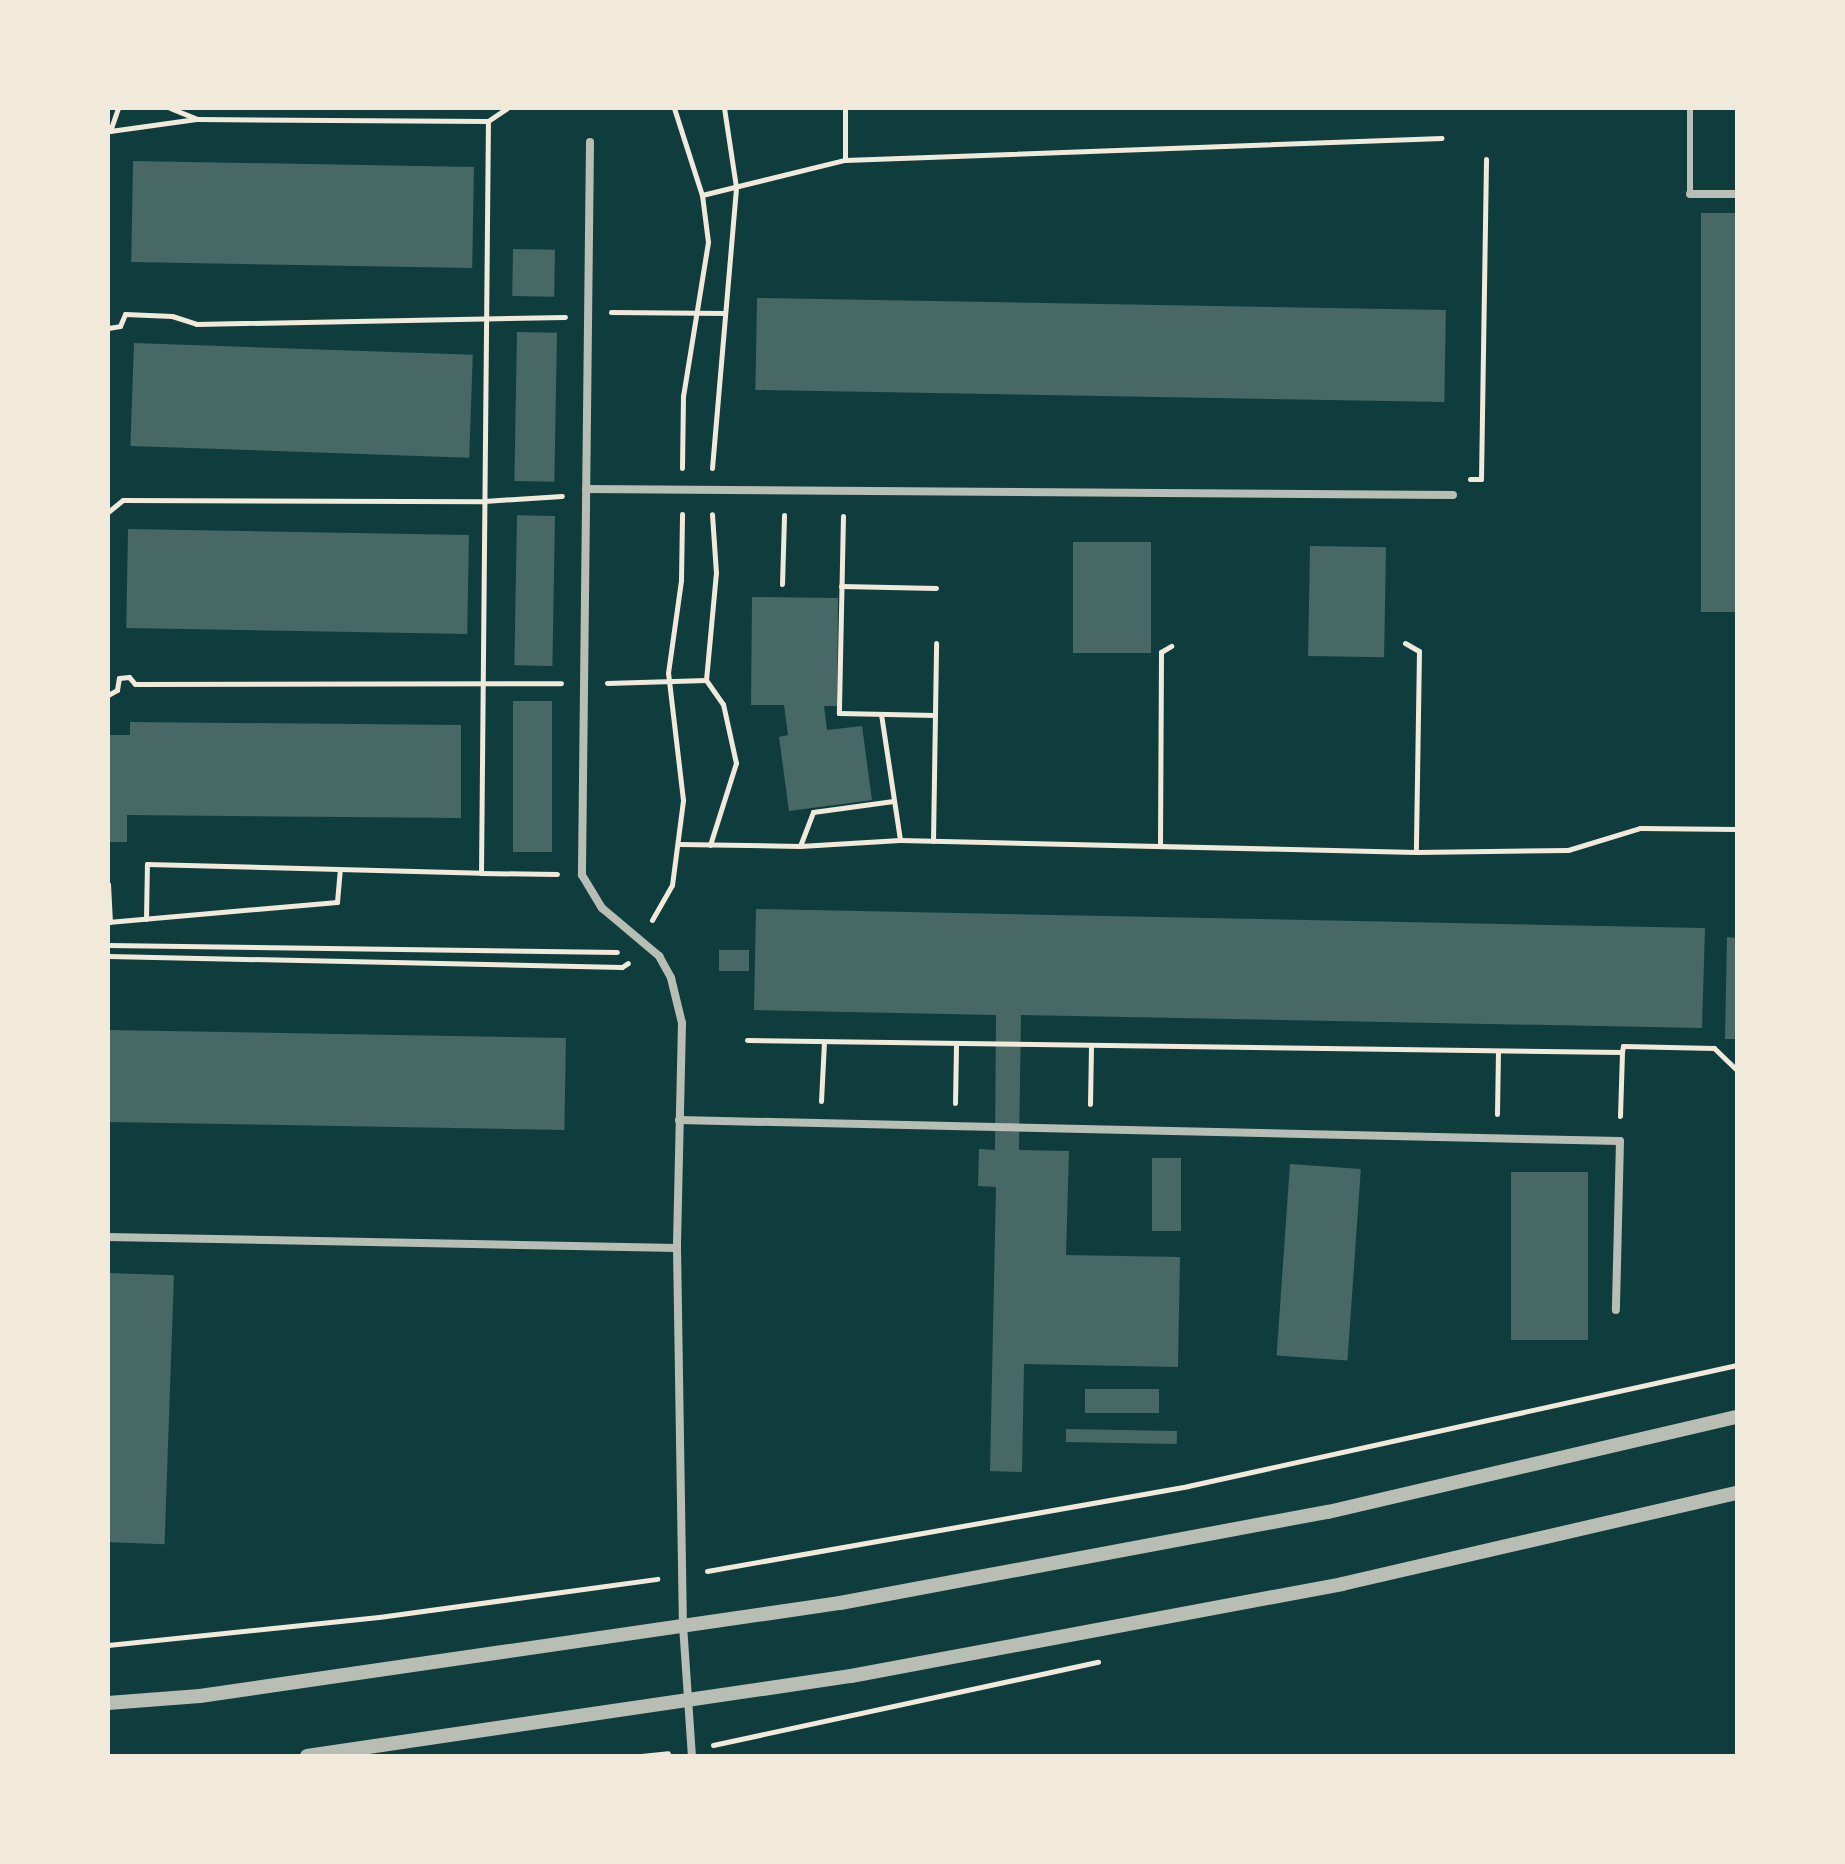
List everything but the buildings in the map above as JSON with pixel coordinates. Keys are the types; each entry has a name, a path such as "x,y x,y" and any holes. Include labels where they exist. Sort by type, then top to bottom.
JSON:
{"street":[{"path":"590,142 582,875 602,908 643,937 671,978 682,1023 677,1248 683,1625 692,1756"},
{"path":"1690,194 1737,194"},
{"path":"586,489 1453,495"},
{"path":"679,1120 1620,1141 1616,1310"},
{"path":"108,1237 677,1248"},
{"path":"108,1703 200,1696 840,1603 1328,1512 1737,1417"},
{"path":"307,1756 851,1676 1342,1584 1737,1493"}],"lane":[{"path":"1690,108 1690,194"}],"path":[{"path":"118,108 109,133 197,119 488,121 507,108"},
{"path":"170,108 197,119"},
{"path":"724,108 736,187"},
{"path":"845,108 845,160"},
{"path":"481,873 488,121"},
{"path":"702,195 845,160 1442,138"},
{"path":"1453,495 1459,480 1481,479 1486,159"},
{"path":"588,317 616,311 725,313"},
{"path":"108,328 120,326 125,314 172,316 196,324 487,315 553,316"},
{"path":"782,584 785,490"},
{"path":"843,491 839,713 935,715"},
{"path":"108,512 123,500 484,501 554,498"},
{"path":"841,586 936,588"},
{"path":"933,841 936,643"},
{"path":"1405,643 1419,651 1416,852"},
{"path":"1160,845 1161,652 1171,646"},
{"path":"108,695 117,690 119,678 129,677 135,684 549,682"},
{"path":"706,680 723,704 736,763 710,845"},
{"path":"881,714 900,840"},
{"path":"800,846 813,812 893,801"},
{"path":"679,844 800,846 900,840 1416,852 1568,850 1640,828 1737,829"},
{"path":"146,919 147,864 546,874"},
{"path":"108,884 109,922 337,902 340,870"},
{"path":"108,945 615,953 643,937"},
{"path":"747,1040 1622,1052"},
{"path":"820,1124 824,1042"},
{"path":"954,1127 956,1044"},
{"path":"1089,1130 1091,1046"},
{"path":"1620,1141 1623,1046 1714,1048 1737,1070"},
{"path":"1497,1138 1498,1051"},
{"path":"108,1645 379,1617 683,1576 1188,1486 1737,1365"}]}
